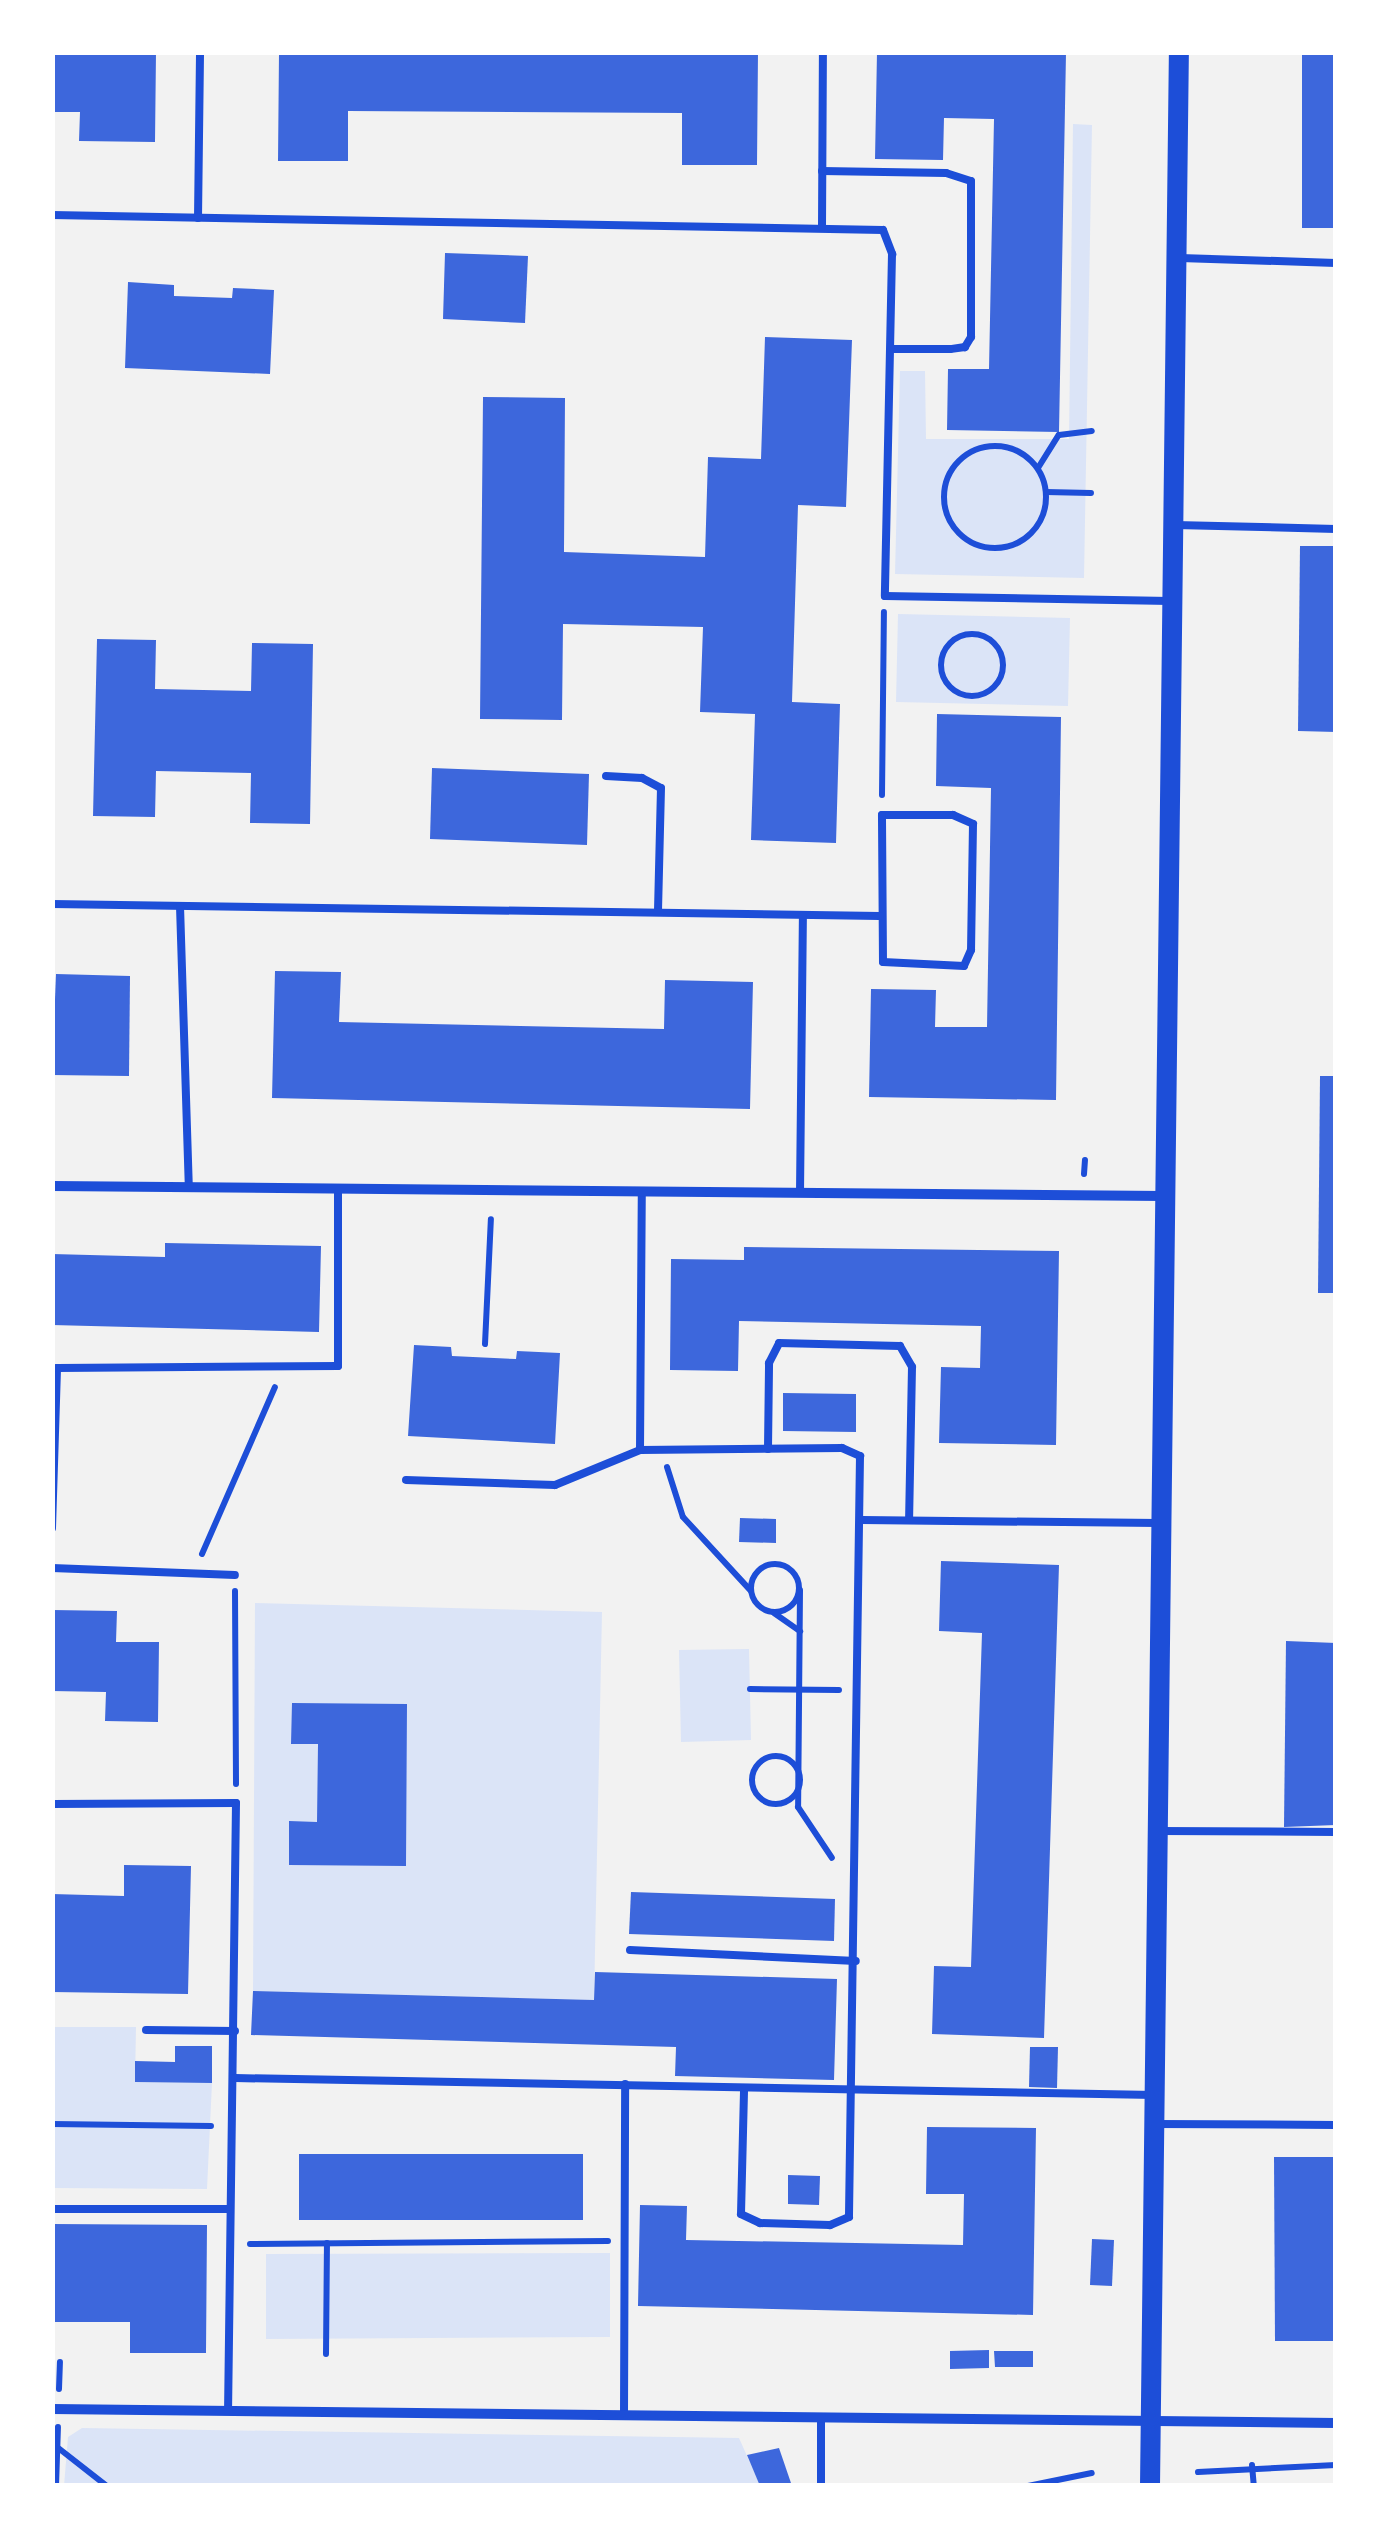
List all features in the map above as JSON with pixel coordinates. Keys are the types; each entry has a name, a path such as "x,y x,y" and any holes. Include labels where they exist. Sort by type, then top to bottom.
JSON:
{"main road":[{"path":"1150,2486 1179,52"}],"street":[{"path":"52,1186 1164,1196"},
{"path":"52,2409 1336,2424"}],"lane":[{"path":"198,218 200,52"},
{"path":"822,227 823,52"},
{"path":"822,171 946,174 971,181 971,337 965,347 891,349"},
{"path":"52,215 871,227 890,238 885,596 1174,601"},
{"path":"1178,258 1336,263"},
{"path":"1174,525 1336,528"},
{"path":"606,776 642,778 661,788 658,910"},
{"path":"882,815 953,816 973,824 969,959 953,968 890,966 880,954 880,916 882,815"},
{"path":"52,904 880,916"},
{"path":"180,906 190,1187"},
{"path":"800,1193 803,915"},
{"path":"52,1528 57,1368 338,1366 338,1189"},
{"path":"640,1450 642,1192"},
{"path":"768,1449 769,1363 779,1343 900,1346 912,1366 909,1520"},
{"path":"406,1480 555,1485 640,1450 853,1449 862,1466 862,1520 856,2092 849,2217 830,2225 760,2224 740,2214 744,2089"},
{"path":"862,1520 1162,1524"},
{"path":"52,1568 235,1575"},
{"path":"52,1804 236,1803 228,2411"},
{"path":"1158,1830 1336,1832"},
{"path":"630,1950 856,1960"},
{"path":"146,2030 235,2030"},
{"path":"235,2078 1154,2095"},
{"path":"624,2084 624,2415"},
{"path":"1154,2124 1336,2125"},
{"path":"52,2208 230,2208"},
{"path":"821,2417 821,2486"}],"path":[{"path":"1038,468 1059,435 1092,431"},
{"path":"976,448 1012,448 1038,468 1046,492 1040,522 1006,547 964,538 944,505 948,477 976,448"},
{"path":"1046,492 1091,494"},
{"path":"882,815 885,596"},
{"path":"972,633 992,641 1003,666 995,686 976,696 955,691 940,664 952,640 972,633"},
{"path":"485,1344 490,1219"},
{"path":"193,1574 284,1366"},
{"path":"661,1450 683,1517 751,1591 759,1606 800,1631"},
{"path":"751,1591 760,1569 776,1564 791,1570 800,1590 798,1807 858,1896"},
{"path":"235,1575 236,1803"},
{"path":"773,1612 788,1610 800,1590"},
{"path":"750,1690 860,1690"},
{"path":"777,1755 792,1761 800,1782 794,1796 774,1804 754,1791 752,1774 761,1760 777,1755"},
{"path":"52,2124 208,2126"},
{"path":"229,2244 622,2241"},
{"path":"326,2354 328,2243"},
{"path":"57,2446 107,2486"},
{"path":"1198,2472 1252,2465 1336,2465"},
{"path":"1252,2465 1254,2486"},
{"path":"1028,2486 1092,2472"}],"shaded area":[{"path":"1073,124 1092,125 1084,578 895,574 900,371 925,371 926,439 1069,439"},
{"path":"898,614 1070,618 1068,706 896,702"},
{"path":"255,1603 602,1612 594,2000 253,1991"},
{"path":"749,1649 751,1740 681,1742 679,1650"},
{"path":"53,2027 136,2027 135,2082 212,2083 207,2189 53,2188"},
{"path":"610,2253 610,2337 266,2339 266,2254"},
{"path":"82,2428 739,2438 760,2485 64,2486 68,2437"}],"building":[{"path":"52,52 156,52 155,142 79,141 80,112 52,112"},
{"path":"279,52 758,52 757,165 682,165 682,113 348,111 348,161 278,161"},
{"path":"877,52 1066,53 1059,432 947,430 948,369 989,369 994,119 944,118 943,160 875,159"},
{"path":"1302,52 1336,52 1336,228 1302,228"},
{"path":"445,253 528,256 525,323 443,319"},
{"path":"128,282 174,285 174,296 232,298 233,288 274,290 270,374 125,368"},
{"path":"765,337 852,340 846,507 798,505 792,702 840,704 836,843 751,840 755,714 700,712 703,627 563,624 562,720 480,719 483,397 565,398 564,552 705,557 708,457 761,459"},
{"path":"1300,546 1336,546 1336,732 1298,731"},
{"path":"97,639 156,640 155,689 251,691 252,643 313,644 310,824 250,823 251,773 156,771 155,817 93,816"},
{"path":"937,714 1061,717 1056,1100 869,1097 871,989 936,990 935,1027 987,1027 991,788 936,786"},
{"path":"432,768 589,774 587,845 430,839"},
{"path":"275,971 341,972 339,1022 664,1029 665,980 753,982 750,1109 272,1098"},
{"path":"56,974 130,976 129,1076 52,1075"},
{"path":"1320,1076 1336,1076 1336,1293 1318,1293"},
{"path":"165,1243 321,1246 319,1332 52,1325 52,1254 165,1257"},
{"path":"744,1247 1059,1251 1056,1445 939,1443 941,1367 980,1368 981,1326 739,1321 738,1371 670,1370 671,1259 744,1260"},
{"path":"414,1345 451,1347 452,1356 516,1359 517,1351 560,1353 555,1444 408,1436"},
{"path":"783,1393 856,1394 856,1432 783,1431"},
{"path":"740,1518 776,1519 776,1543 739,1542"},
{"path":"941,1561 1059,1565 1044,2038 932,2034 934,1966 971,1967 982,1633 939,1631"},
{"path":"52,1610 117,1611 116,1642 159,1642 158,1722 105,1721 106,1692 52,1691"},
{"path":"1286,1641 1336,1643 1336,1825 1284,1827"},
{"path":"292,1703 407,1704 406,1866 289,1865 289,1821 317,1822 318,1744 291,1744"},
{"path":"124,1865 191,1866 188,1994 52,1992 52,1894 124,1896"},
{"path":"631,1892 835,1899 834,1941 629,1934"},
{"path":"595,1972 837,1979 834,2080 675,2076 676,2047 251,2035 253,1991 594,2000"},
{"path":"175,2046 212,2046 212,2083 135,2082 135,2061 175,2062"},
{"path":"1030,2047 1058,2047 1057,2088 1029,2087"},
{"path":"927,2127 1036,2128 1033,2315 638,2306 640,2205 687,2206 686,2240 963,2245 964,2194 926,2194"},
{"path":"299,2154 583,2154 583,2220 299,2220"},
{"path":"1274,2157 1336,2157 1336,2341 1275,2341"},
{"path":"788,2175 820,2176 819,2205 788,2204"},
{"path":"52,2224 207,2225 206,2353 130,2353 130,2322 52,2322"},
{"path":"1092,2239 1114,2240 1112,2286 1090,2285"},
{"path":"989,2350 989,2368 950,2369 950,2351"},
{"path":"994,2351 1033,2351 1033,2367 995,2367"},
{"path":"779,2448 792,2486 760,2486 747,2455"}]}
